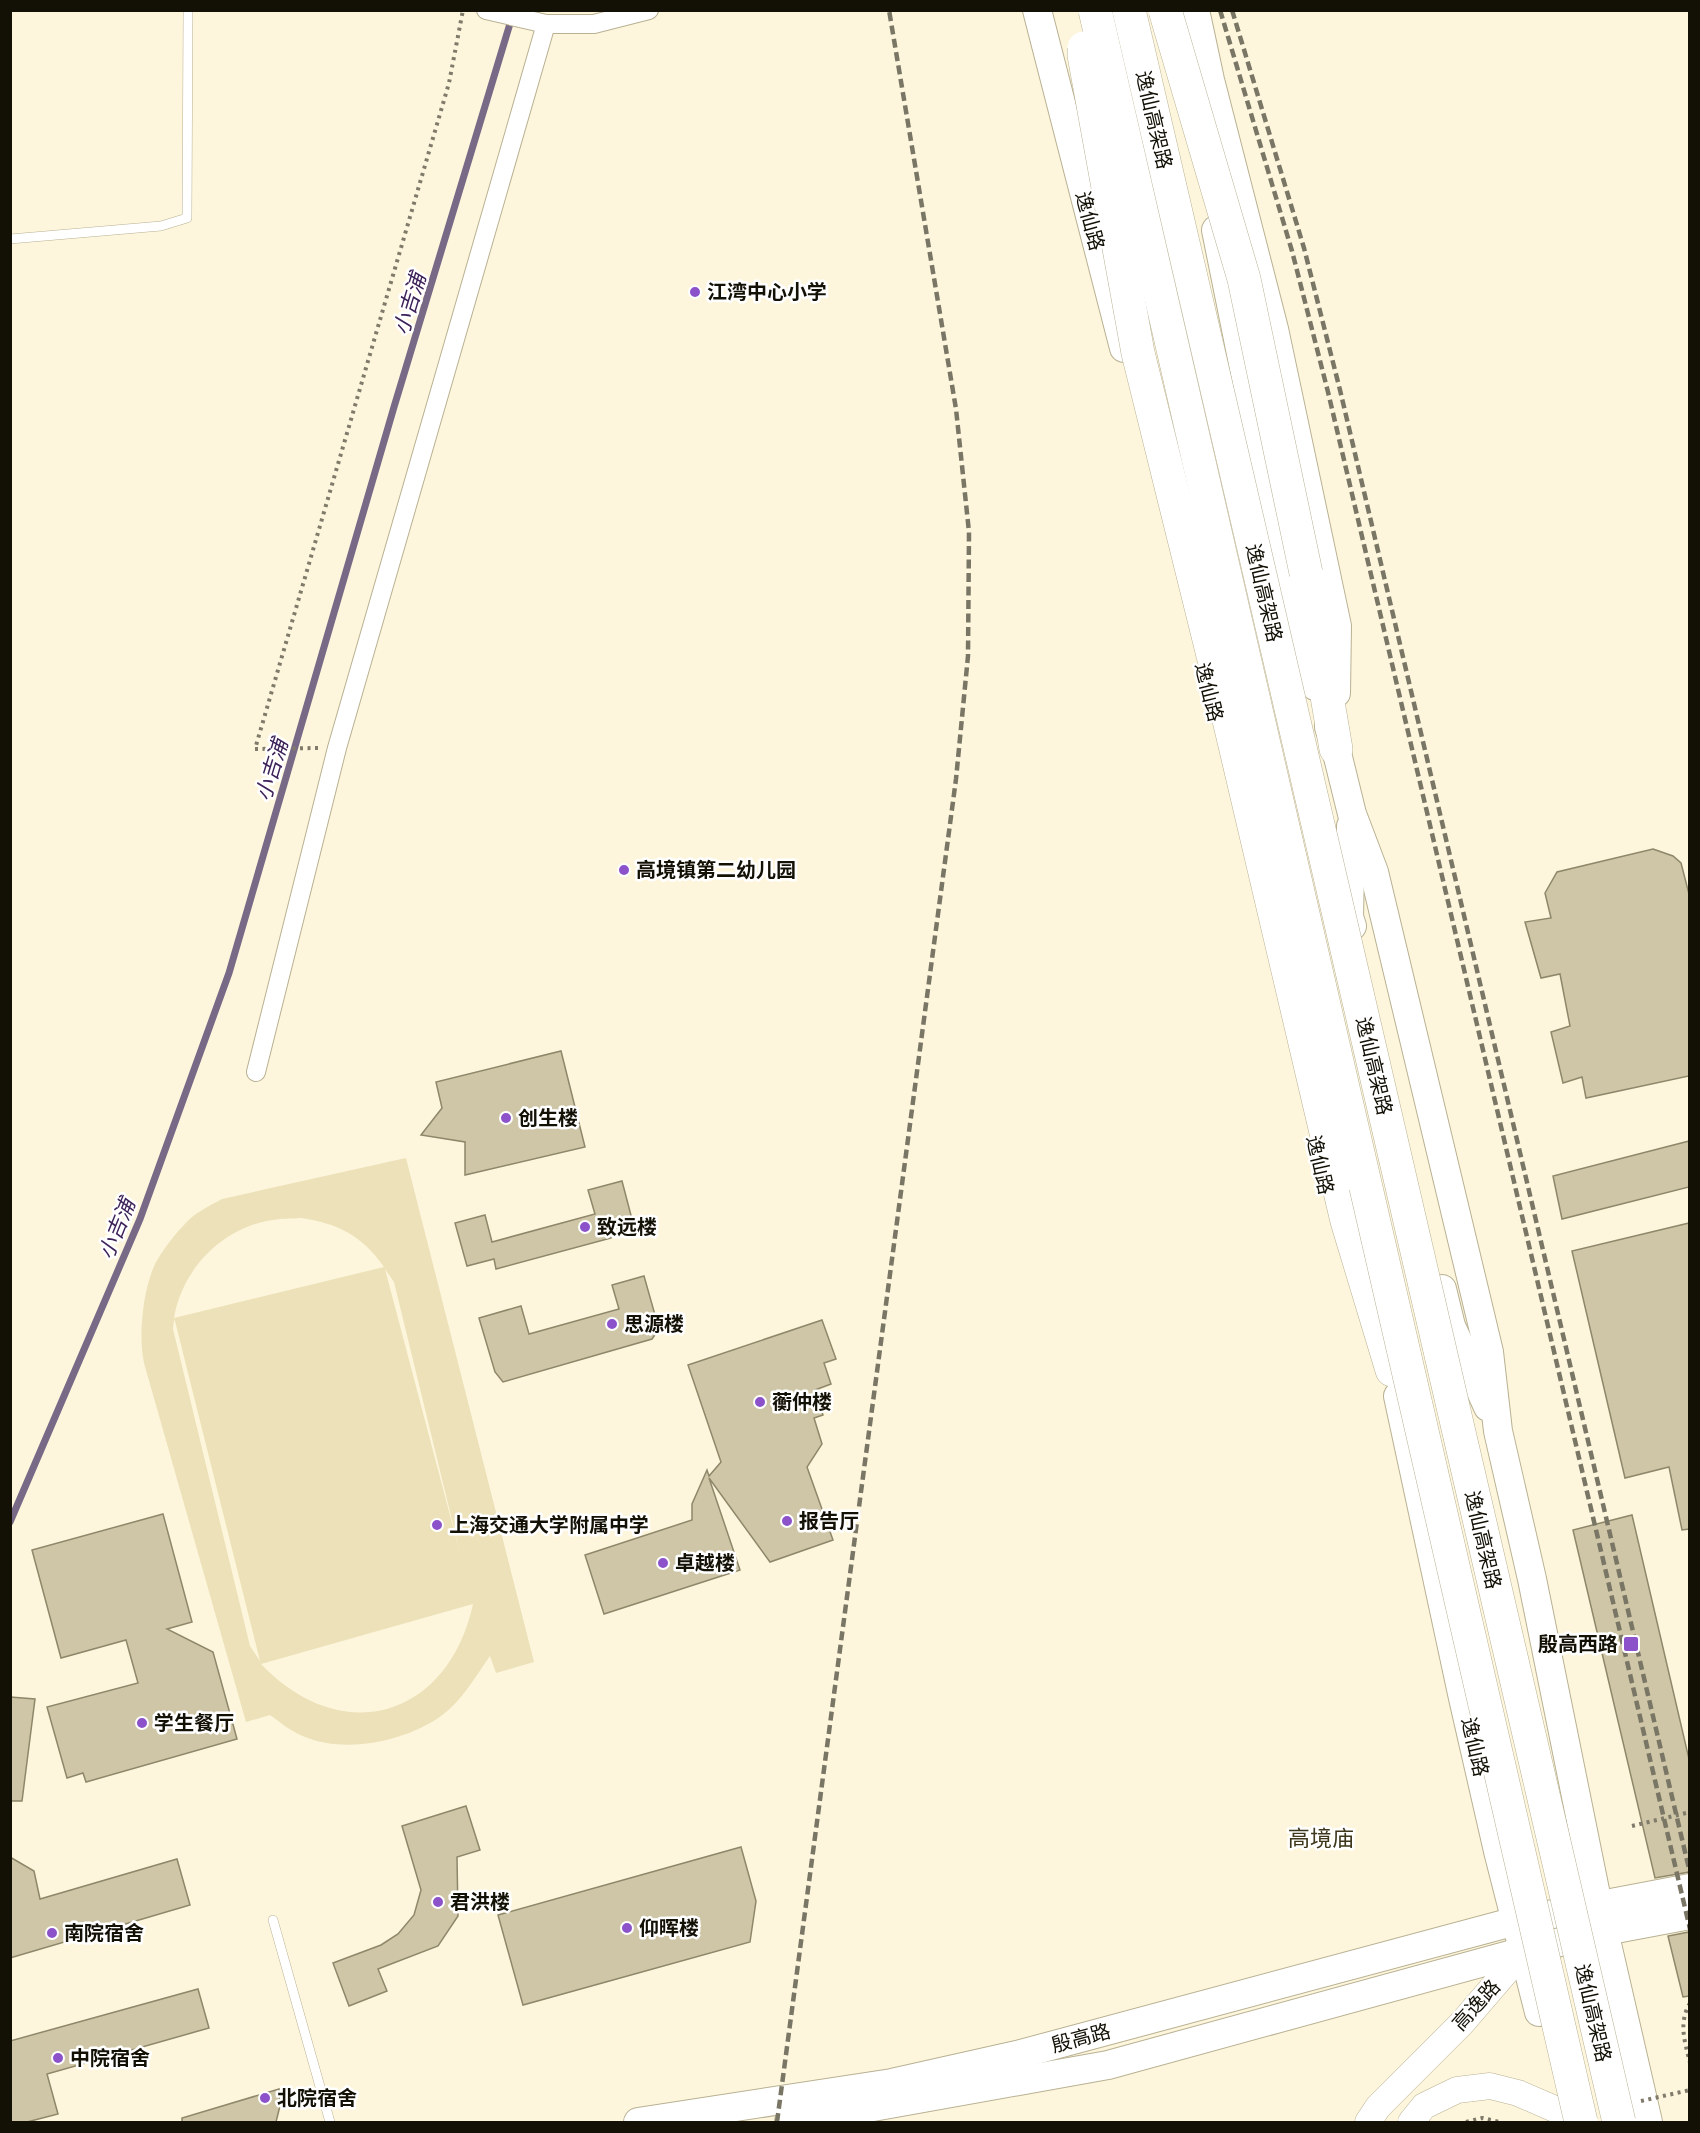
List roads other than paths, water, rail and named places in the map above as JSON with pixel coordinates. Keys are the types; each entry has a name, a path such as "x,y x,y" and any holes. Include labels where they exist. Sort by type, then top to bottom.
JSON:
{"highway":[{"path":"1088,10 1083,55 1138,353 1233,735 1347,1221 1392,1370"},
{"name":"逸仙高架路","path":"1095,10 1570,2120"},
{"name":"逸仙高架路","path":"1129,10 1619,2122"},
{"path":"1165,10 1244,279 1306,573 1336,749"}],"main road":[{"name":"逸仙路","path":"1037,10 1136,395 1221,743 1331,1212 1392,1370"},
{"name":"逸仙路","path":"1088,10 1371,1217 1392,1370 1463,1698 1516,1921 1570,2120"},
{"path":"1171,10 1298,636 1336,749 1352,814 1349,917 1451,1326 1498,1431 1532,1579 1602,1918 1648,2122"},
{"path":"1195,10 1210,80 1274,329 1337,626 1336,749"},
{"path":"1136,395 1194,456"},
{"path":"1524,1951 1602,1918 1689,1888"},
{"path":"1516,1921 1689,1915"},
{"name":"殷高路","path":"638,2122 892,2083 1017,2055 1516,1921"},
{"name":"殷高路","path":"789,2122 1108,2065 1524,1951"}],"street":[{"path":"486,10 546,24 594,24 649,10"},
{"path":"256,1072 336,748 546,24"},
{"name":"高逸路","path":"1368,2122 1378,2107 1462,2023 1524,1951"},
{"path":"1411,2122 1424,2106 1457,2090 1490,2086 1518,2093 1570,2120"}],"lane":[{"path":"10,239 160,226 187,218 188,10"},
{"path":"273,1920 330,2122"}],"waterway":[{"name":"小吉浦","path":"10,1522 140,1219 229,973 394,407 512,17"}],"railway":[{"path":"777,2122 956,779 968,656 969,532 956,409 889,10"},
{"path":"1220,10 1292,251 1328,392 1690,1929"},
{"path":"1232,10 1304,248 1340,390 1690,1873"}],"place":[{"name":"江湾中心小学","path":"695,292"},
{"name":"高境镇第二幼儿园","path":"624,870"},
{"name":"创生楼","path":"506,1118"},
{"name":"致远楼","path":"585,1227"},
{"name":"思源楼","path":"612,1324"},
{"name":"蘅仲楼","path":"760,1402"},
{"name":"报告厅","path":"787,1521"},
{"name":"上海交通大学附属中学","path":"437,1525"},
{"name":"卓越楼","path":"663,1563"},
{"name":"殷高西路","path":"1631,1644"},
{"name":"学生餐厅","path":"142,1723"},
{"name":"君洪楼","path":"438,1902"},
{"name":"仰晖楼","path":"627,1928"},
{"name":"南院宿舍","path":"52,1933"},
{"name":"中院宿舍","path":"58,2058"},
{"name":"北院宿舍","path":"265,2098"}],"district":[{"name":"高境庙","path":"1321,1838"}]}
